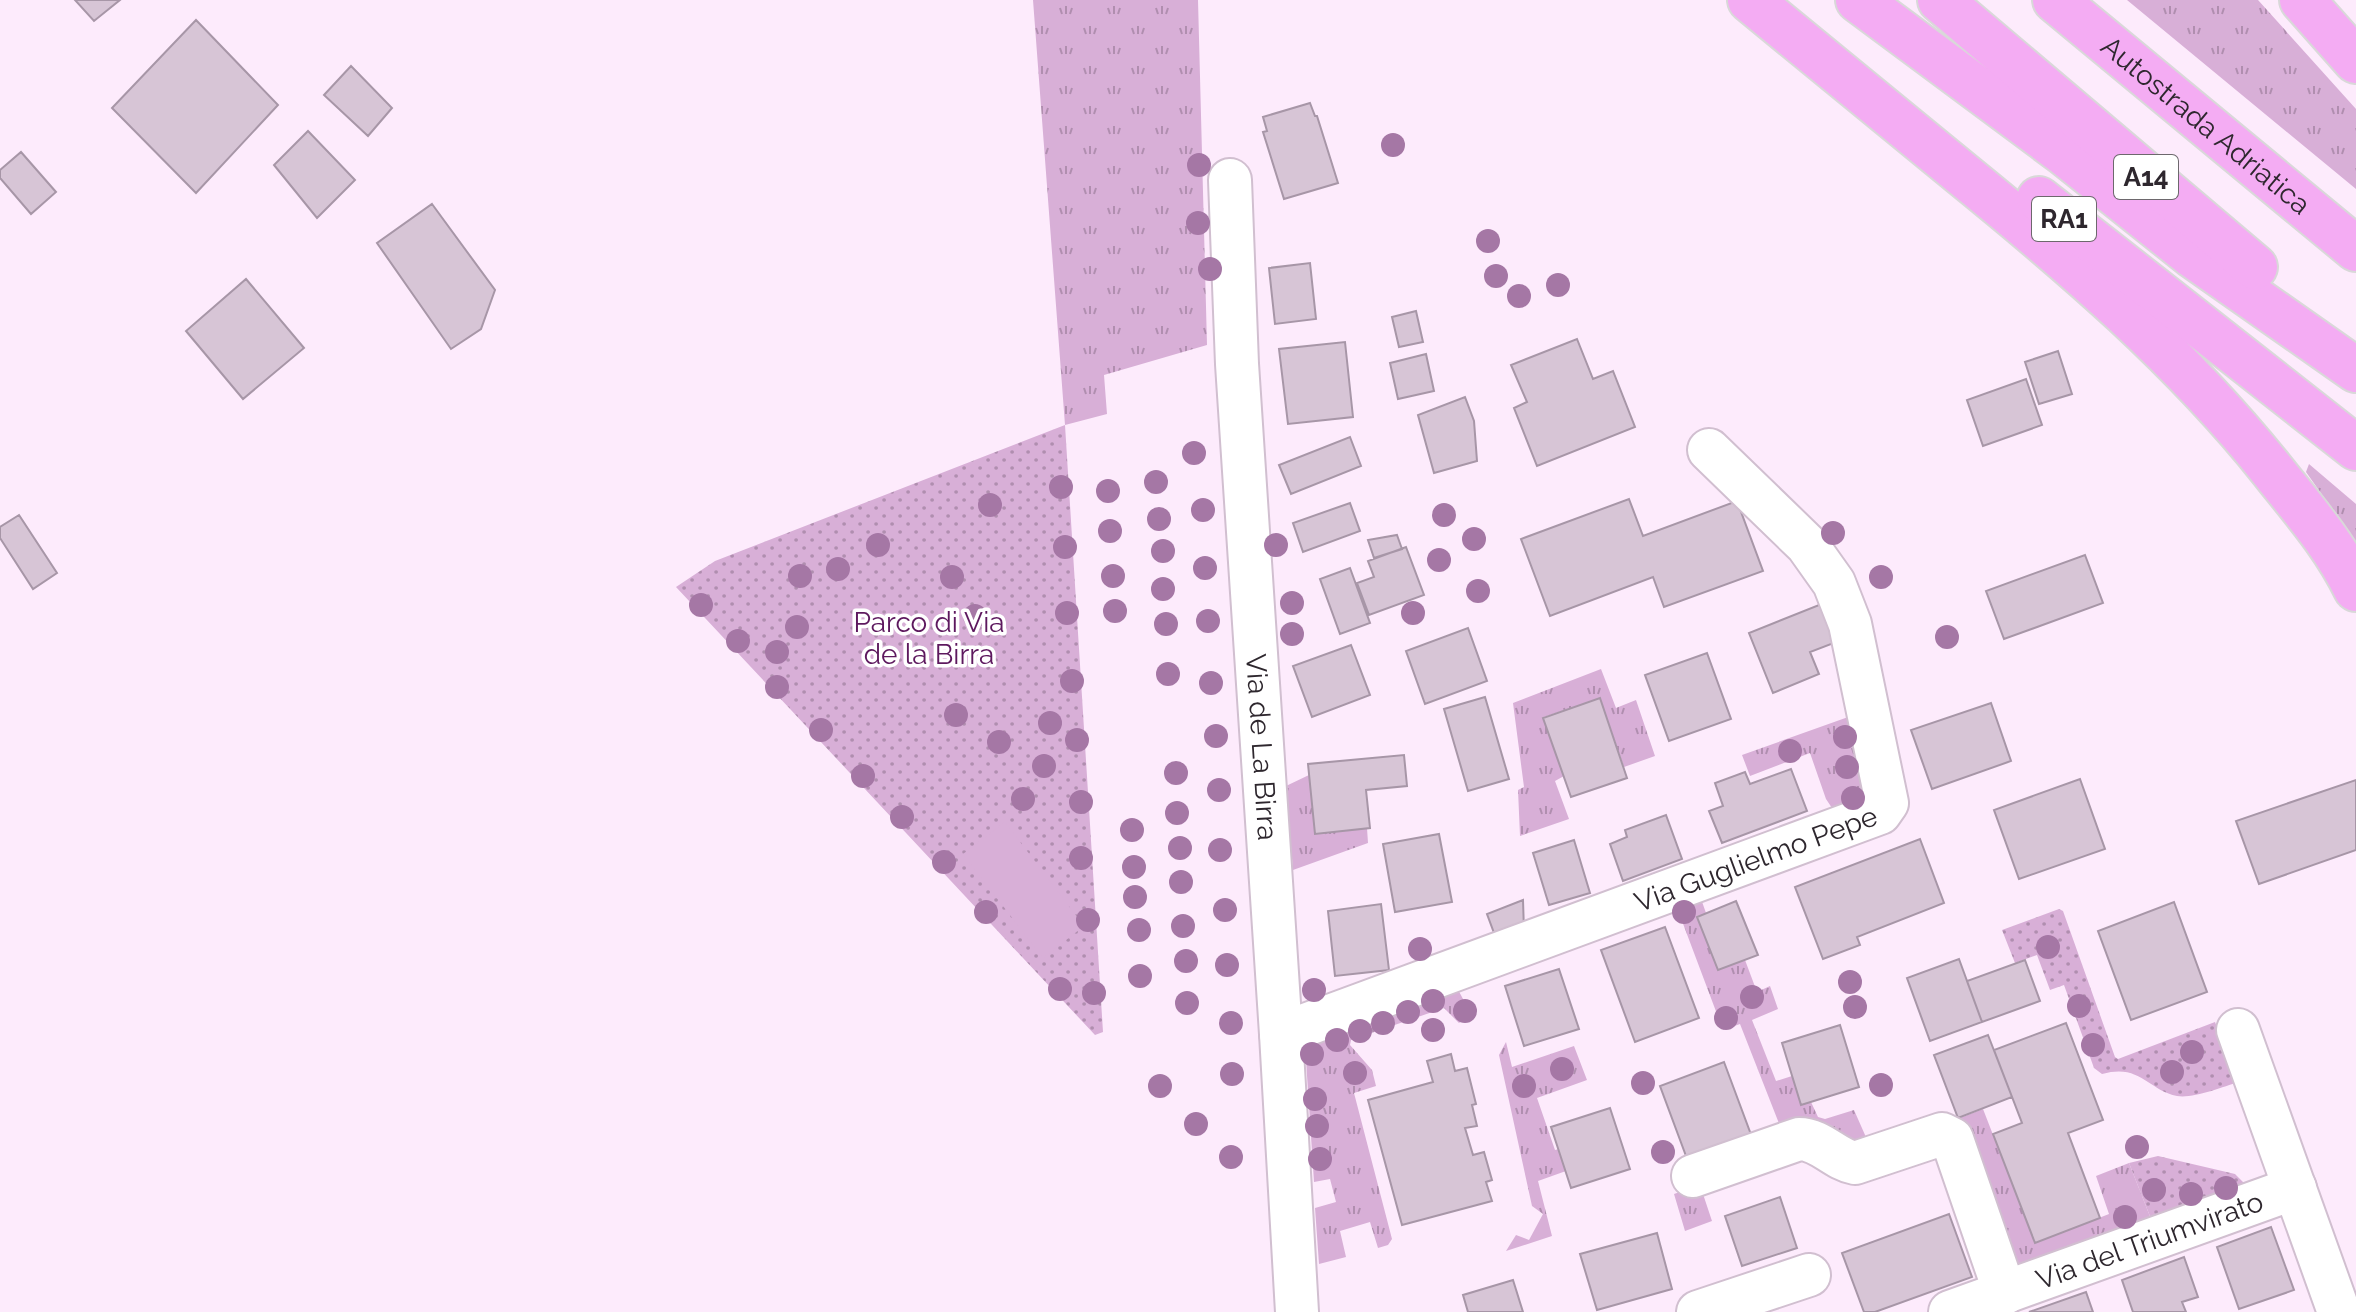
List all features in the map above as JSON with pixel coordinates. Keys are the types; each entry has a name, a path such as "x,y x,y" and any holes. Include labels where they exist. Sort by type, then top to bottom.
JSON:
{"highway":[{"path":"1750,0 2052,247 2122,309 2249,441 2309,516 2347,570 2356,589"},
{"name":"RA1","path":"1765,0 1925,111 2356,448"},
{"name":"A14","path":"1858,0 2051,143 2192,255 2356,370"},
{"name":"A14","path":"1940,0 2356,351"},
{"name":"Autostrada Adriatica","path":"2055,0 2356,249"},
{"path":"2302,0 2356,61"}],"street":[{"name":"Via de La Birra","path":"1230,180 1237,364 1297,1312"},
{"name":"Via Guglielmo Pepe","path":"1281,1034 1880,813 1887,803 1850,624 1834,583 1807,545 1709,450"},
{"name":"Via del Triumvirato","path":"2238,1030 2339,1312"},
{"name":"Via del Triumvirato","path":"1693,1176 1799,1139 1810,1139 1843,1161 1855,1163 1942,1134 1952,1139 2005,1293"},
{"name":"Via del Triumvirato","path":"1950,1312 2295,1188"},
{"path":"1698,1312 1809,1275"}],"green space":[{"path":"1033,0 1198,0 1207,345 1104,375 1107,414 1065,425"},
{"path":"2127,0 2258,0 2356,109 2356,189"},
{"name":"Parco di Via de la Birra","path":"1065,425 1103,1032 1095,1035 676,587 715,561"},
{"path":"2309,464 2356,504 2356,543 2306,472"},
{"path":"1601,669 1616,708 1636,700 1655,756 1624,767 1600,698 1544,717 1564,776 1555,781 1569,819 1520,836 1518,790 1524,787 1513,703"},
{"path":"1851,716 1869,800 1836,814 1826,799 1810,753 1750,776 1742,755"},
{"path":"1309,775 1367,828 1368,843 1293,870 1286,786"},
{"path":"1005,822 1084,926 1043,958 963,854"},
{"path":"1700,896 1706,913 1697,917 1718,969 1745,960 1757,992 1770,986 1778,1009 1752,1020 1776,1081 1792,1076 1801,1105 1811,1102 1818,1117 1825,1119 1854,1110 1869,1144 1855,1148 1822,1122 1809,1120 1780,1126 1740,1024 1723,1030 1676,905"},
{"path":"2059,909 2063,911 2115,1057 2118,1059 2215,1022 2238,1082 2199,1094 2177,1096 2135,1075 2126,1072 2102,1074 2094,1068 2064,985 2050,990 2037,955 2015,963 2002,930"},
{"path":"1456,986 1469,1010 1459,1023 1444,1008 1351,1040 1350,1045 1372,1070 1376,1086 1354,1093 1392,1239 1388,1245 1378,1248 1370,1222 1340,1231 1346,1257 1319,1264 1315,1208 1336,1202 1330,1179 1314,1182 1305,1045"},
{"path":"1506,1042 1512,1067 1574,1046 1587,1080 1537,1098 1555,1150 1559,1149 1566,1171 1538,1181 1552,1236 1506,1251 1516,1235 1529,1240 1543,1214 1532,1206 1499,1055"},
{"path":"1983,1109 2035,1243 2109,1214 2096,1176 2129,1163 2153,1224 2024,1271 2008,1262 1960,1118"},
{"path":"2158,1156 2235,1174 2250,1189 2153,1224 2129,1163"},
{"path":"1700,1185 1712,1221 1685,1231 1674,1194"}],"building":[{"path":"75,0 120,0 94,21"},
{"path":"196,20 278,105 196,193 112,108"},
{"path":"351,66 392,108 368,136 324,95"},
{"path":"1310,103 1338,183 1284,199 1263,132 1267,131 1263,117"},
{"path":"308,131 355,180 317,218 274,165"},
{"path":"21,152 56,192 31,214 0,178 0,170"},
{"path":"432,204 495,290 481,329 451,349 377,243"},
{"path":"1310,263 1316,319 1275,324 1269,268"},
{"path":"246,279 304,348 243,399 186,331"},
{"path":"1416,311 1423,342 1399,347 1392,317"},
{"path":"1577,339 1593,379 1613,371 1635,427 1537,466 1514,408 1527,402 1511,365"},
{"path":"1345,342 1353,417 1288,424 1279,349"},
{"path":"2058,351 2072,394 2039,404 2025,362"},
{"path":"1426,354 1434,391 1398,399 1390,363"},
{"path":"2026,379 2042,425 1983,446 1967,400"},
{"path":"1465,397 1474,421 1477,461 1434,473 1418,415"},
{"path":"1350,437 1361,466 1291,494 1279,465"},
{"path":"1629,499 1643,536 1737,501 1763,571 1664,607 1653,577 1550,616 1521,539"},
{"path":"1350,503 1360,531 1303,552 1293,523"},
{"path":"19,515 57,573 33,589 0,538 0,527"},
{"path":"1397,535 1402,549 1374,558 1368,540"},
{"path":"1406,547 1424,595 1369,615 1357,583 1374,577 1368,561"},
{"path":"2085,555 2103,603 2004,639 1986,591"},
{"path":"1350,568 1370,623 1340,634 1320,579"},
{"path":"1824,603 1839,641 1810,652 1819,674 1773,693 1749,633"},
{"path":"1468,628 1487,681 1425,704 1406,651"},
{"path":"1351,645 1370,695 1312,717 1293,666"},
{"path":"1707,653 1731,719 1669,741 1645,675"},
{"path":"1485,697 1509,779 1468,791 1444,709"},
{"path":"1600,698 1627,778 1571,797 1543,718"},
{"path":"1991,703 2011,761 1932,789 1911,730"},
{"path":"1404,755 1407,786 1366,790 1370,828 1315,834 1308,764"},
{"path":"1791,769 1807,811 1722,843 1709,811 1723,806 1715,783 1745,772 1750,784"},
{"path":"2080,779 2105,849 2019,879 1994,810"},
{"path":"2356,780 2356,850 2259,884 2236,821"},
{"path":"1666,815 1682,859 1623,881 1610,844 1627,837 1625,830"},
{"path":"1439,834 1452,902 1395,912 1383,844"},
{"path":"1920,839 1944,903 1857,937 1860,945 1823,959 1795,887"},
{"path":"1574,840 1590,893 1549,905 1533,853"},
{"path":"1523,900 1524,931 1497,941 1487,914"},
{"path":"1736,901 1758,955 1718,970 1697,917"},
{"path":"2174,902 2207,992 2131,1020 2098,931"},
{"path":"1381,904 1389,970 1335,976 1328,911"},
{"path":"1665,927 1699,1018 1635,1042 1601,950"},
{"path":"1959,959 1982,1022 1930,1041 1907,978"},
{"path":"2025,960 2040,1001 1982,1022 1967,981"},
{"path":"1559,969 1579,1029 1524,1046 1505,986"},
{"path":"2066,1023 2103,1120 2068,1133 2100,1218 2035,1243 1993,1134 2022,1123 1994,1050"},
{"path":"1840,1025 1859,1087 1801,1105 1782,1043"},
{"path":"1988,1035 2012,1097 1958,1118 1934,1055"},
{"path":"1451,1054 1455,1071 1467,1068 1476,1104 1472,1105 1477,1126 1465,1128 1473,1155 1484,1152 1492,1180 1486,1182 1492,1201 1402,1225 1368,1100 1433,1082 1427,1061"},
{"path":"1724,1062 1753,1140 1689,1164 1660,1086"},
{"path":"1610,1108 1630,1169 1571,1188 1551,1127"},
{"path":"1780,1197 1797,1248 1742,1266 1725,1216"},
{"path":"1949,1214 1972,1277 1875,1312 1864,1312 1842,1253"},
{"path":"2271,1227 2294,1290 2239,1309 2217,1247"},
{"path":"1657,1233 1672,1289 1597,1310 1580,1254"},
{"path":"2184,1257 2198,1297 2182,1302 2186,1312 2133,1312 2122,1280"},
{"path":"1513,1280 1523,1312 1468,1312 1463,1295"},
{"path":"2086,1292 2093,1312 2029,1312"}]}
